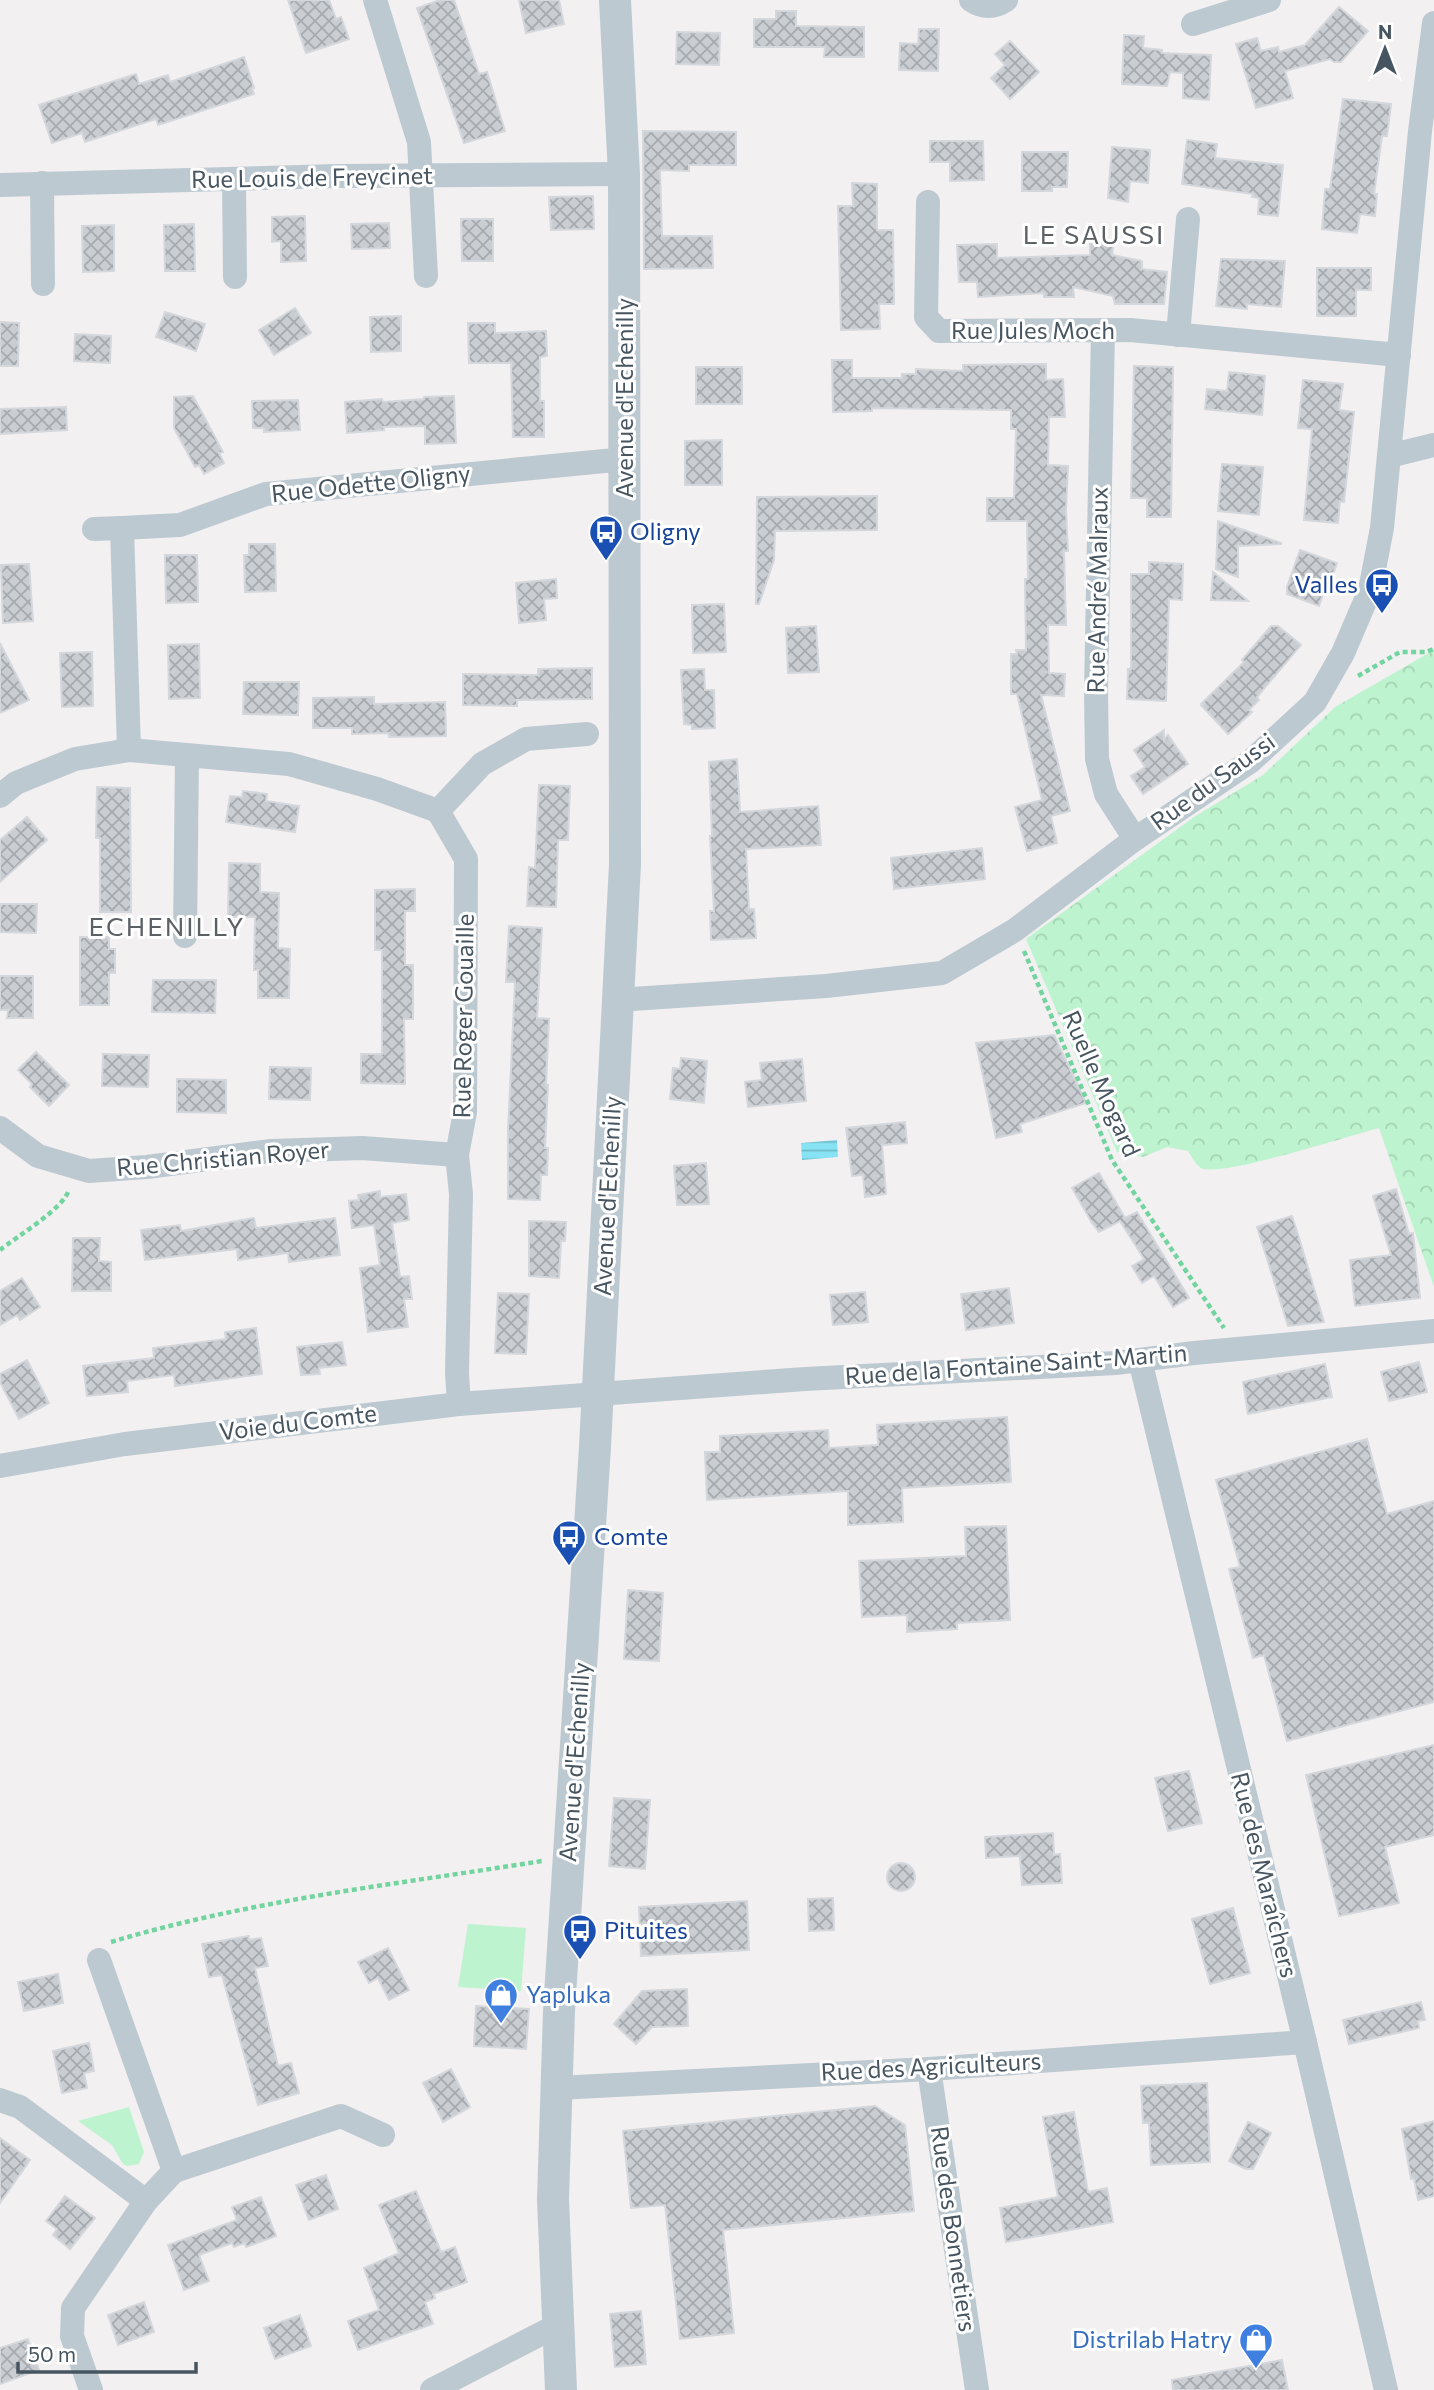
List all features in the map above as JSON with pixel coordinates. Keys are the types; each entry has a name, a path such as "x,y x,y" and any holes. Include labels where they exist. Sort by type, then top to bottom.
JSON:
{"street":[{"path":"375,0 416,131 422,176 426,276"},
{"name":"Avenue d'Echenilly","path":"561,2390 554,2199 557,2088 625,864 624,174 615,0"},
{"path":"971,0 982,6 991,6 1006,0"},
{"path":"1193,24 1269,0"},
{"name":"Rue du Saussi","path":"617,1000 826,986 942,973 1015,930 1135,839 1251,761 1315,702 1343,653 1370,590 1382,528 1399,355 1424,193 1434,23"},
{"name":"Rue Louis de Freycinet","path":"0,185 624,174"},
{"path":"234,179 235,277"},
{"path":"42,183 43,285"},
{"name":"Rue Jules Moch","path":"928,202 926,317 939,331 1130,330 1399,355"},
{"path":"1178,335 1188,219"},
{"name":"Rue André Malraux","path":"1103,330 1096,678 1097,758 1106,794 1135,839"},
{"path":"1389,456 1434,444"},
{"name":"Rue Odette Oligny","path":"94,529 180,525 266,494 625,459"},
{"path":"122,528 129,750"},
{"path":"0,796 16,783 75,759 129,750 289,764 377,789 438,811 482,764 526,739 587,734"},
{"path":"185,936 187,756"},
{"name":"Rue Roger Gouaille","path":"438,811 466,859 465,1112 457,1155 461,1194 457,1373 459,1404"},
{"name":"Rue Christian Royer","path":"0,1128 38,1156 89,1171 271,1152 362,1148 457,1155"},
{"name":"Rue de la Fontaine Saint-Martin","path":"597,1395 818,1378 1140,1360 1434,1331"},
{"name":"Rue des Maraîchers","path":"1140,1360 1386,2390"},
{"name":"Voie du Comte","path":"0,1466 125,1444 459,1404 597,1395"},
{"path":"100,1953 174,2171"},
{"name":"Rue des Agriculteurs","path":"557,2088 929,2068 1305,2042"},
{"name":"Rue des Bonnetiers","path":"929,2068 976,2390"},
{"path":"0,2100 20,2107 146,2201"},
{"path":"91,2390 72,2336 73,2308 146,2201 174,2171 341,2116 383,2135"},
{"path":"432,2390 558,2325"}],"path":[{"path":"1400,652 1425,652 1434,649"},
{"name":"Ruelle Mogard","path":"1015,930 1112,1160 1238,1349"},
{"path":"0,1250 55,1208 68,1194 73,1166"},
{"path":"100,1953 159,1927 362,1888 569,1856"}],"green space":[{"path":"1434,650 1434,1287 1379,1128 1258,1162 1213,1169 1201,1168 1188,1151 1167,1147 1143,1157 1117,1152 1026,939 1194,817 1263,775 1335,707"},
{"path":"468,1924 526,1928 521,1991 458,1987"},
{"path":"129,2107 144,2152 139,2164 127,2166 112,2145 78,2121"}],"water":[{"path":"837,1140 838,1157 802,1160 801,1143"}],"building":[{"path":"288,0 329,0 336,19 341,17 349,39 306,53"},
{"path":"440,0 454,0 479,74 487,72 505,131 464,143 417,8"},
{"path":"519,0 559,0 564,24 526,33"},
{"path":"1339,7 1368,31 1341,62 1330,59 1285,71 1293,98 1256,108 1236,44 1257,38 1261,51 1278,47 1279,52 1305,45"},
{"path":"776,11 796,11 796,26 864,27 864,57 824,57 825,47 754,47 754,19 776,19"},
{"path":"919,29 939,29 938,71 899,70 900,43 918,44"},
{"path":"677,32 720,33 719,65 676,64"},
{"path":"1124,35 1144,36 1143,48 1162,50 1162,53 1211,55 1209,100 1183,98 1183,73 1170,72 1167,86 1122,84"},
{"path":"1010,41 1039,72 1010,99 991,78 1005,65 995,54"},
{"path":"244,57 254,94 158,125 156,119 85,142 82,133 52,143 39,105 136,74 139,84 168,75 170,82"},
{"path":"1343,99 1391,104 1387,136 1382,136 1374,194 1377,194 1375,216 1360,214 1357,233 1322,229 1325,189 1330,189"},
{"path":"643,131 736,132 736,165 689,165 689,171 660,170 662,236 712,236 713,268 644,269"},
{"path":"1187,140 1217,144 1215,158 1283,165 1278,216 1258,214 1259,198 1252,197 1253,194 1182,184"},
{"path":"930,141 983,141 984,180 950,181 950,162 930,162"},
{"path":"1112,147 1150,150 1148,183 1130,181 1128,202 1108,198"},
{"path":"1022,152 1068,152 1067,187 1052,187 1052,191 1022,191"},
{"path":"852,183 877,184 877,230 893,230 894,304 879,304 880,329 841,330 838,206 853,206"},
{"path":"593,196 594,229 551,230 549,197"},
{"path":"305,216 306,261 281,262 281,241 272,242 272,217"},
{"path":"461,219 493,219 493,261 462,261"},
{"path":"389,223 390,248 352,249 351,224"},
{"path":"194,224 195,271 165,271 164,225"},
{"path":"114,225 114,271 83,272 82,226"},
{"path":"1090,240 1114,241 1112,255 1142,261 1142,269 1167,272 1164,304 1115,304 1113,296 1073,287 1074,297 1044,297 1044,293 978,297 977,282 959,282 957,245 997,244 997,258 1090,255"},
{"path":"1221,259 1285,261 1281,307 1247,304 1247,309 1216,306"},
{"path":"1317,268 1371,268 1371,290 1356,290 1356,316 1317,316"},
{"path":"295,308 311,333 274,355 259,330"},
{"path":"165,312 205,324 196,351 156,337"},
{"path":"401,316 401,351 371,352 370,317"},
{"path":"0,322 19,323 18,366 0,366"},
{"path":"468,323 495,323 495,333 546,331 547,356 540,357 540,401 544,401 544,437 513,437 511,363 469,363"},
{"path":"75,334 111,336 110,363 74,361"},
{"path":"832,360 852,360 852,378 902,378 902,374 916,374 916,369 963,371 963,365 1046,364 1046,380 1063,379 1065,417 1049,417 1048,465 1068,466 1068,551 1064,551 1066,625 1048,625 1049,673 1065,674 1064,696 1041,695 1070,811 1051,816 1057,843 1027,851 1015,807 1042,800 1017,694 1011,694 1011,654 1017,654 1016,650 1026,650 1027,521 987,521 987,498 1014,498 1016,429 1011,429 1011,410 872,408 872,411 833,412"},
{"path":"1134,366 1173,367 1171,517 1147,517 1147,498 1131,498"},
{"path":"696,367 742,367 742,404 696,404"},
{"path":"1229,372 1265,376 1262,415 1205,409 1207,389 1227,391"},
{"path":"1303,380 1343,384 1339,410 1354,412 1344,502 1340,501 1338,523 1304,520 1312,429 1298,428"},
{"path":"193,396 223,452 219,453 224,463 204,474 199,465 195,467 174,428 174,397"},
{"path":"454,396 456,443 425,444 425,426 384,427 384,430 347,433 345,402"},
{"path":"298,400 300,430 264,432 264,428 253,428 252,401"},
{"path":"66,407 67,430 0,434 0,409"},
{"path":"722,440 722,485 685,485 685,441"},
{"path":"1222,464 1263,467 1259,515 1218,511"},
{"path":"877,496 877,530 775,531 774,560 759,604 756,604 757,497"},
{"path":"1218,521 1281,544 1238,546 1238,577 1216,569"},
{"path":"249,544 275,544 276,591 245,592 244,555 249,555"},
{"path":"1300,550 1337,563 1319,606 1287,594"},
{"path":"165,555 197,555 198,602 166,603"},
{"path":"1149,562 1183,564 1182,600 1169,599 1166,701 1127,699 1128,669 1131,669 1131,574 1149,574"},
{"path":"29,564 33,621 3,623 1,565"},
{"path":"1213,572 1248,601 1211,600"},
{"path":"556,579 557,598 544,599 546,620 519,623 516,583"},
{"path":"724,604 726,652 693,653 692,605"},
{"path":"816,626 819,672 788,673 786,628"},
{"path":"1271,626 1278,626 1301,645 1257,697 1259,700 1249,710 1252,712 1228,734 1201,705 1244,662 1242,660"},
{"path":"0,643 29,700 0,713"},
{"path":"199,644 200,698 169,699 168,645"},
{"path":"92,652 93,706 62,707 60,653"},
{"path":"592,668 592,699 517,700 517,706 463,705 463,674 538,675 538,669"},
{"path":"704,669 705,690 714,690 715,728 692,729 692,725 684,724 681,670"},
{"path":"244,682 299,682 298,715 243,714"},
{"path":"374,697 374,704 445,702 446,736 389,737 389,733 352,734 352,728 313,728 313,698"},
{"path":"1164,730 1164,740 1168,735 1188,764 1143,794 1131,776 1145,767 1134,750"},
{"path":"737,759 740,812 818,806 821,845 746,849 749,909 754,909 756,938 711,940 710,911 714,911 709,762"},
{"path":"539,785 570,786 568,840 558,840 556,907 527,906 529,867 535,868"},
{"path":"97,787 130,788 131,912 100,912 100,838 96,838"},
{"path":"243,791 267,794 266,801 299,806 295,832 226,822 230,796 242,797"},
{"path":"27,817 47,840 0,882 0,840"},
{"path":"982,848 985,879 894,889 891,858"},
{"path":"229,863 260,864 260,892 279,893 278,948 290,949 289,998 258,998 258,970 254,970 255,917 228,917"},
{"path":"415,889 415,911 405,911 405,965 413,965 413,1019 404,1019 405,1084 361,1083 361,1054 382,1054 382,950 375,950 375,890"},
{"path":"0,904 37,904 36,933 0,932"},
{"path":"509,926 542,928 537,1018 549,1019 545,1148 548,1148 547,1175 541,1175 540,1200 508,1199 508,1130 515,982 506,982"},
{"path":"80,937 109,937 109,949 115,949 115,973 109,973 109,1005 80,1005"},
{"path":"0,976 33,976 33,1018 7,1018 8,1010 0,1010"},
{"path":"153,980 216,980 215,1013 152,1012"},
{"path":"1054,1035 1086,1103 1020,1124 1022,1132 996,1138 976,1043"},
{"path":"36,1052 69,1085 49,1106 18,1070"},
{"path":"103,1054 149,1055 148,1087 102,1086"},
{"path":"681,1058 707,1061 704,1103 670,1099 673,1068 680,1069"},
{"path":"802,1059 806,1101 748,1107 745,1082 762,1080 760,1063"},
{"path":"270,1067 311,1068 310,1100 269,1099"},
{"path":"177,1079 226,1080 226,1113 177,1112"},
{"path":"905,1122 907,1143 882,1145 886,1194 865,1197 863,1175 852,1176 846,1128"},
{"path":"706,1163 709,1204 677,1205 674,1166"},
{"path":"1099,1173 1125,1218 1137,1212 1189,1298 1173,1307 1154,1276 1142,1283 1132,1266 1144,1259 1120,1221 1099,1232 1092,1223 1072,1188"},
{"path":"1396,1189 1409,1234 1413,1233 1420,1298 1355,1306 1350,1260 1391,1255 1373,1196"},
{"path":"380,1191 380,1197 406,1194 409,1220 392,1223 400,1277 409,1276 412,1299 404,1299 408,1327 368,1332 360,1268 380,1265 374,1225 352,1228 349,1201 359,1200 358,1195"},
{"path":"1292,1216 1324,1322 1288,1326 1257,1227"},
{"path":"254,1218 256,1228 335,1218 340,1255 289,1262 288,1253 238,1260 237,1249 145,1260 141,1230 180,1225 181,1231"},
{"path":"529,1221 566,1222 565,1241 561,1241 559,1278 529,1276"},
{"path":"73,1238 100,1238 99,1261 111,1262 111,1291 72,1291"},
{"path":"22,1278 40,1307 20,1320 17,1315 0,1325 0,1291"},
{"path":"1009,1288 1014,1323 966,1330 961,1294"},
{"path":"865,1292 868,1322 833,1325 830,1295"},
{"path":"498,1293 529,1294 526,1354 495,1353"},
{"path":"256,1328 262,1374 175,1386 174,1375 127,1381 128,1392 87,1396 83,1366 154,1358 153,1348 226,1339 225,1332"},
{"path":"342,1342 346,1365 319,1368 320,1374 301,1375 297,1347"},
{"path":"27,1360 49,1403 19,1419 0,1382 0,1374"},
{"path":"1419,1362 1427,1392 1389,1401 1381,1372"},
{"path":"1325,1364 1332,1397 1248,1414 1243,1382"},
{"path":"1007,1417 1011,1482 902,1488 903,1522 848,1525 848,1491 707,1500 705,1452 720,1452 720,1436 828,1430 829,1448 878,1445 877,1425"},
{"path":"1367,1439 1387,1514 1434,1501 1434,1702 1287,1741 1264,1655 1253,1658 1229,1569 1240,1567 1216,1480"},
{"path":"1006,1526 1010,1620 957,1623 957,1629 907,1632 907,1615 862,1617 859,1561 966,1556 965,1527"},
{"path":"628,1590 663,1593 659,1661 624,1659"},
{"path":"1434,1745 1434,1835 1385,1847 1399,1903 1339,1916 1306,1775"},
{"path":"1189,1771 1202,1823 1168,1831 1155,1778"},
{"path":"614,1798 650,1800 645,1869 609,1866"},
{"path":"1053,1833 1054,1855 1060,1854 1062,1883 1022,1885 1020,1856 986,1858 985,1837"},
{"path":"901,1863 911,1867 915,1877 911,1887 901,1891 891,1887 887,1877 891,1867"},
{"path":"833,1898 834,1930 809,1931 808,1899"},
{"path":"747,1901 749,1950 641,1956 639,1907"},
{"path":"1233,1908 1250,1973 1210,1984 1192,1919"},
{"path":"249,1936 249,1940 261,1938 268,1966 255,1968 278,2066 291,2063 299,2093 258,2105 222,1975 209,1977 202,1944"},
{"path":"388,1948 409,1990 389,2000 378,1978 369,1983 358,1962"},
{"path":"58,1974 63,2003 24,2011 18,1982"},
{"path":"687,1989 688,2026 652,2027 636,2044 614,2024 642,1991"},
{"path":"1421,2002 1425,2020 1418,2021 1419,2028 1349,2044 1343,2020"},
{"name":"Yapluka","path":"476,2006 529,2009 526,2049 474,2046"},
{"path":"89,2043 94,2071 84,2073 87,2088 62,2093 53,2051"},
{"path":"451,2069 470,2107 443,2122 423,2083"},
{"path":"1207,2083 1210,2162 1151,2165 1149,2123 1143,2123 1141,2086"},
{"path":"875,2106 905,2125 914,2211 723,2230 734,2333 680,2339 665,2205 631,2208 623,2131"},
{"path":"1074,2112 1088,2192 1107,2188 1113,2222 1006,2242 1000,2208 1058,2197 1043,2117"},
{"path":"1434,2121 1434,2196 1418,2200 1414,2179 1411,2179 1402,2129"},
{"path":"1248,2122 1271,2133 1253,2169 1246,2169 1229,2161"},
{"path":"0,2138 30,2160 0,2203"},
{"path":"326,2175 338,2209 309,2220 296,2185"},
{"path":"416,2191 441,2252 455,2247 467,2282 433,2294 435,2298 425,2302 433,2324 358,2350 348,2321 379,2310 364,2268 399,2253 379,2205"},
{"path":"65,2196 95,2218 70,2249 53,2235 57,2229 46,2221"},
{"path":"261,2197 276,2236 246,2247 245,2243 234,2247 232,2243 199,2255 209,2281 184,2290 168,2245 237,2220 232,2207"},
{"path":"144,2302 154,2332 118,2345 108,2315"},
{"path":"641,2311 646,2364 615,2367 610,2314"},
{"path":"300,2315 311,2346 275,2359 264,2328"},
{"path":"28,2339 39,2370 0,2384 0,2348"},
{"name":"Distrilab Hatry","path":"1282,2360 1288,2390 1173,2390 1172,2380"}],"place":[{"name":"Oligny","path":"606,562"},
{"name":"Valles","path":"1382,615"},
{"name":"Comte","path":"569,1567"},
{"name":"Pituites","path":"580,1961"},
{"name":"Yapluka","path":"501,2025"},
{"name":"Distrilab Hatry","path":"1256,2370"}],"district":[{"name":"LE SAUSSI","path":"1094,235"},
{"name":"ECHENILLY","path":"167,927"}]}
